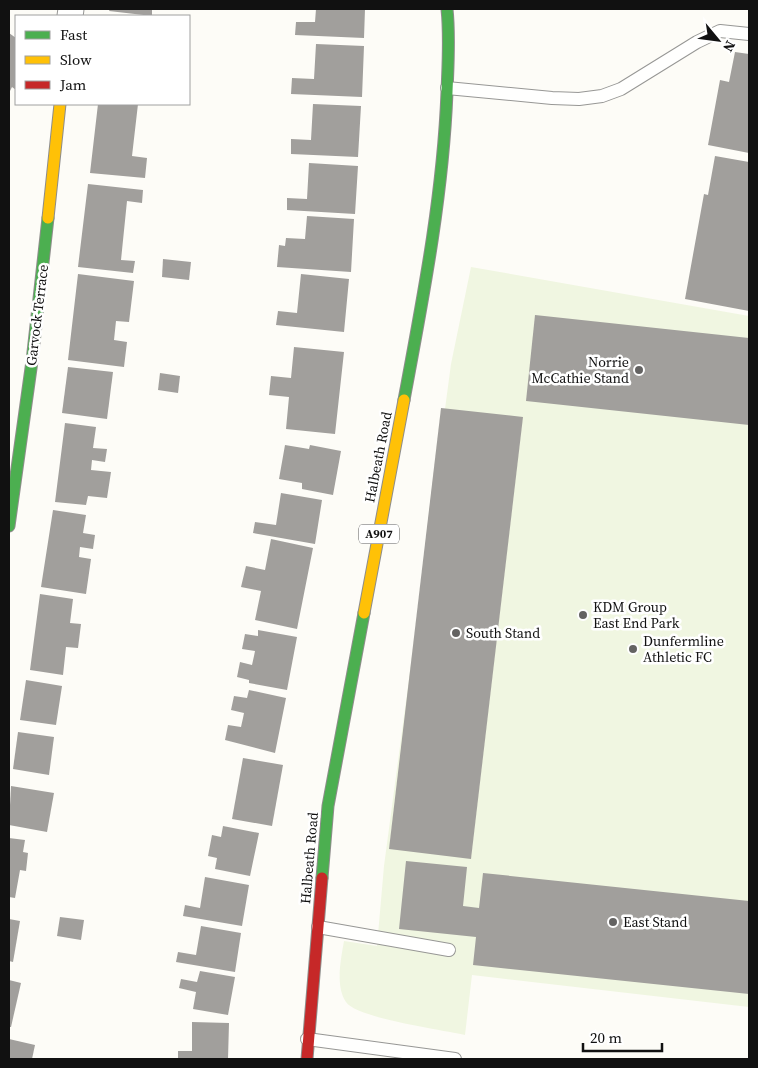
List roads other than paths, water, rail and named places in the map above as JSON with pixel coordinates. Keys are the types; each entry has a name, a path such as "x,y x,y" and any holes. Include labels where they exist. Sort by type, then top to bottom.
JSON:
{"main road":[{"name":"Halbeath Road","path":"307,1059 307,1039 328,806 432,247 445,146 449,30 447,9"},
{"name":"Garvock Terrace","path":"9,526 32,361 60,105"}],"lane":[{"path":"447,88 552,98 578,99 602,96 621,90 697,42 720,31 749,34"},
{"path":"318,927 449,950"},
{"path":"307,1039 425,1057 455,1059"}],"place":[{"name":"Norrie McCathie Stand","path":"639,370"},
{"name":"KDM Group East End Park","path":"583,615"},
{"name":"South Stand","path":"456,633"},
{"name":"Dunfermline Athletic FC","path":"633,649"},
{"name":"East Stand","path":"613,922"}]}
